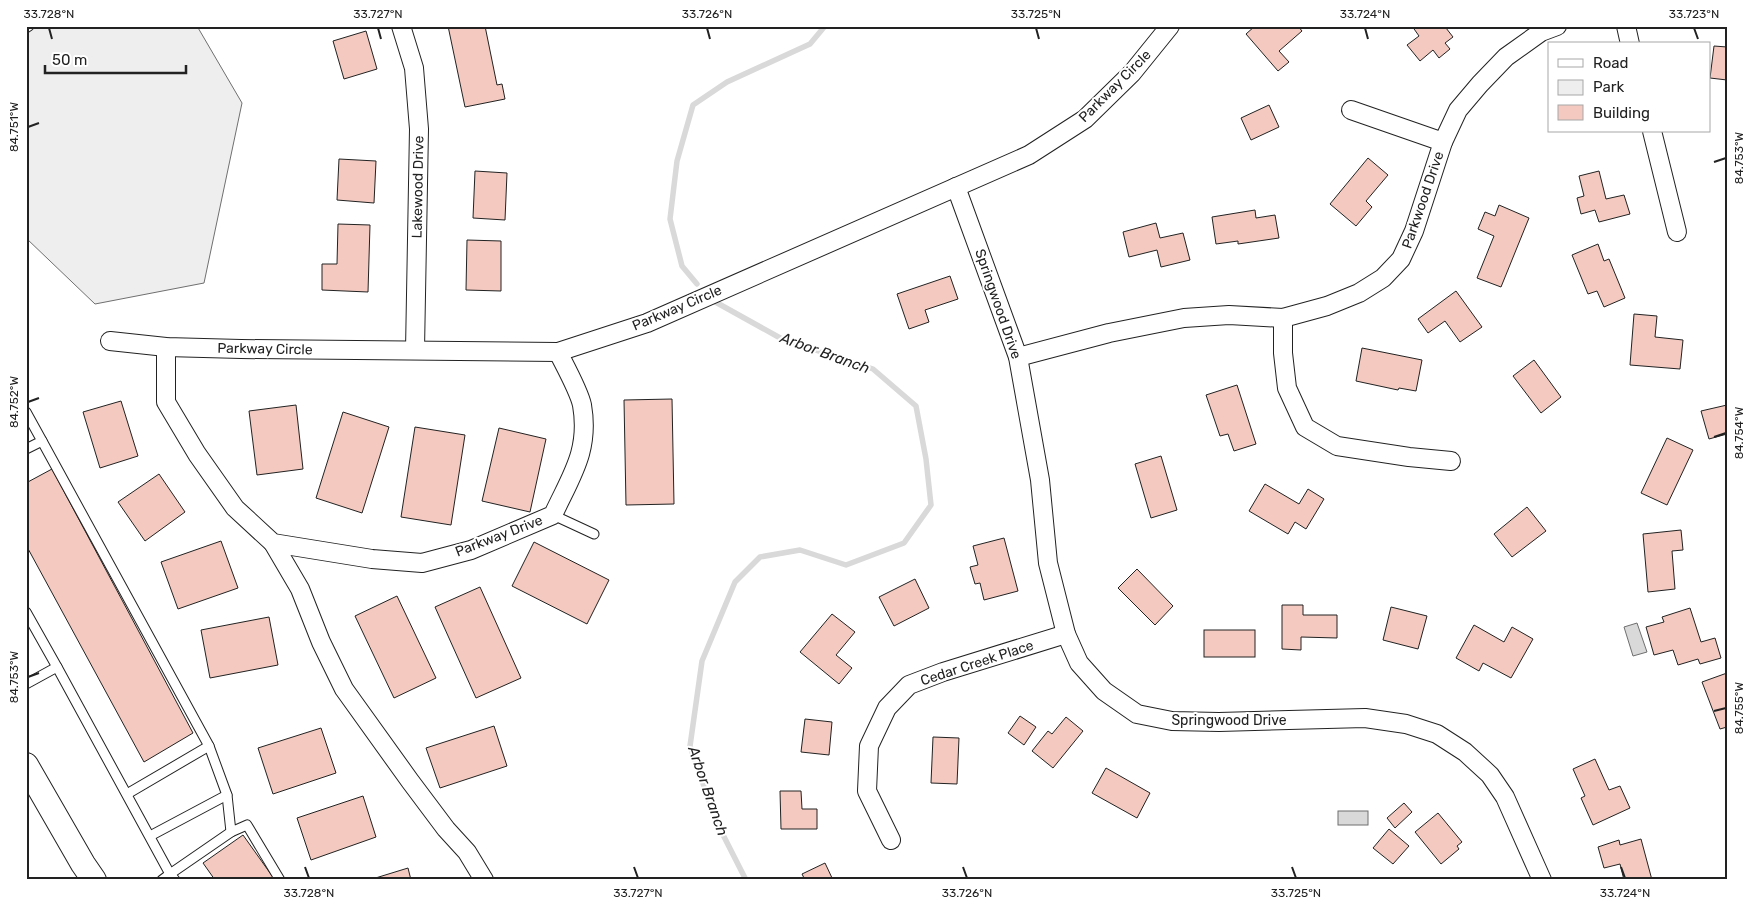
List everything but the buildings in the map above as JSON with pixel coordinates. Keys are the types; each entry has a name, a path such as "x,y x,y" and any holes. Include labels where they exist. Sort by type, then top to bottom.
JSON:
{"main road":[{"path":"26,765 94,880"}],"street":[{"name":"Lakewood Drive","path":"402,26 414,68 419,129 415,350"},
{"name":"Parkway Circle","path":"110,341 166,347 558,352 647,323 1029,155 1085,120 1132,73 1170,26"},
{"name":"Parkwood Drive","path":"1018,357 1109,333 1184,318 1229,315 1283,318 1327,306 1359,293 1383,278 1401,259 1414,231 1443,142 1458,110 1506,57 1541,32 1557,26"},
{"path":"1626,26 1630,42"},
{"path":"1351,110 1443,142"},
{"path":"1652,132 1677,232"},
{"name":"Springwood Drive","path":"956,187 1018,357 1040,480 1048,564 1066,634 1079,663 1104,691 1137,714 1172,721 1219,722 1365,718 1406,724 1437,734 1465,752 1490,774 1505,797 1542,880"},
{"path":"1283,318 1283,352 1287,388 1305,427 1337,446 1409,457 1452,460"},
{"path":"166,347 166,402 197,454 235,508 273,543 300,589 321,642 344,689 415,788 446,829 467,852 484,880"},
{"name":"Parkway Drive","path":"273,543 372,558 422,563 471,550 553,515 580,460 584,437 582,404 558,352"},
{"name":"Cedar Creek Place","path":"892,840 867,792 869,746 887,708 909,686 944,672 1066,634"}],"lane":[{"path":"26,412 209,746 226,795 231,832"},
{"path":"26,449 42,441"},
{"path":"553,515 594,534"},
{"path":"26,612 173,877"},
{"path":"26,684 57,666"},
{"path":"127,794 209,746"},
{"path":"150,836 226,795"},
{"path":"162,880 173,877 231,832 248,825 280,880"}],"green space":[{"path":"29,26 197,26 242,103 204,283 95,304 26,238 26,28"}],"shaded area":[{"path":"1637,623 1647,652 1633,656 1624,627"},
{"path":"1338,811 1368,811 1368,825 1338,825"}],"waterway":[{"name":"Arbor Branch","path":"697,284 682,266 670,219 677,161 693,105 727,82 810,44 825,26"},
{"name":"Arbor Branch","path":"710,299 782,339 873,369 916,406 926,459 931,505 904,543 846,565 800,550 760,557 735,582 702,661 690,746 716,821 746,880"}]}
